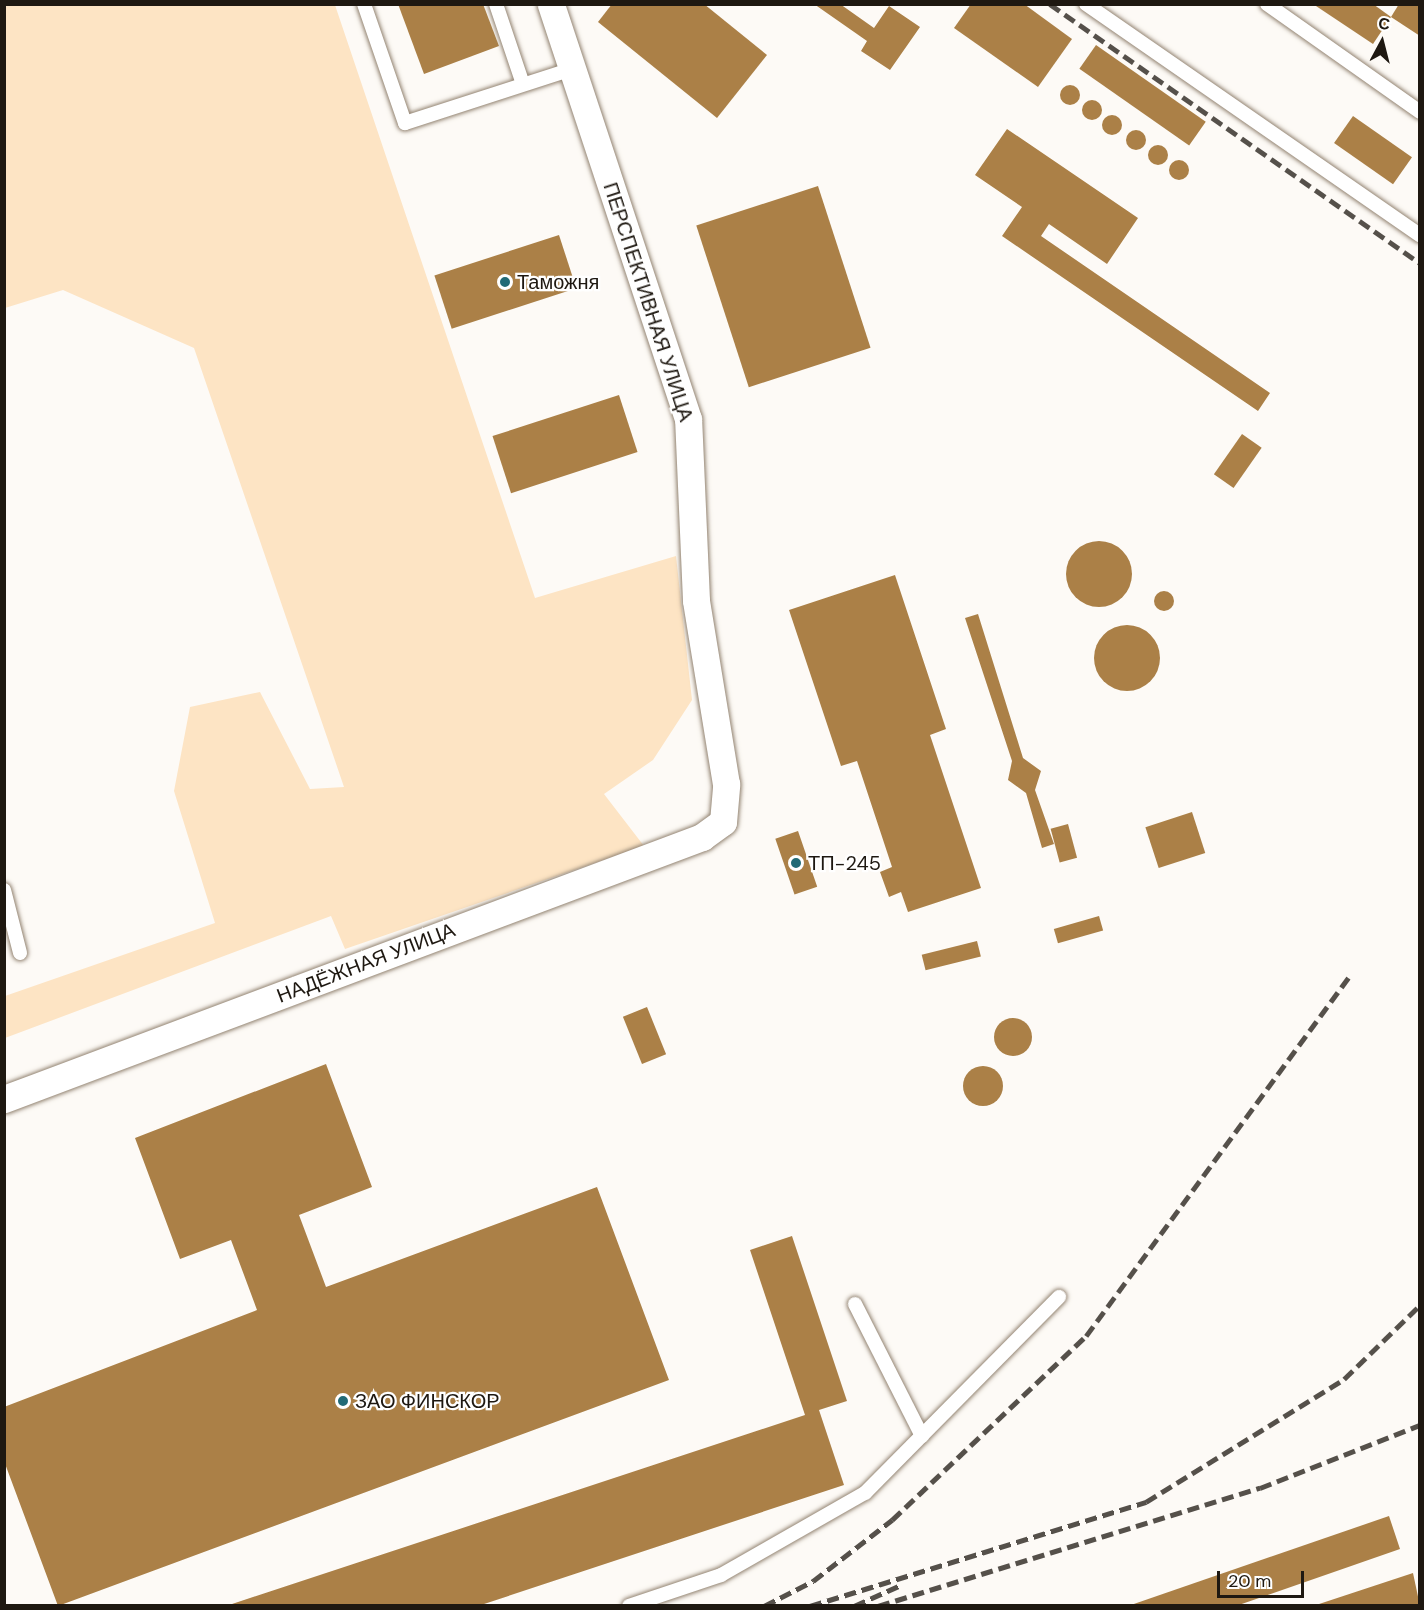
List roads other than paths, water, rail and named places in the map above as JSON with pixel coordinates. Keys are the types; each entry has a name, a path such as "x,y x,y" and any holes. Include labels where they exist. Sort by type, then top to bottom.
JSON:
{"street":[{"name":"ПЕРСПЕКТИВНАЯ УЛИЦА","path":"551,4 688,419 696,600 726,784 723,822"},
{"name":"НАДЁЖНАЯ УЛИЦА","path":"4,1099 702,837 723,822"}],"lane":[{"path":"364,4 405,123 572,69"},
{"path":"495,4 523,84"},
{"path":"1086,4 1419,235"},
{"path":"1267,4 1419,112"},
{"path":"4,890 20,953"},
{"path":"629,1605 721,1575 865,1493 1059,1297"},
{"path":"855,1304 922,1436"}],"railway":[{"path":"1050,4 1420,263"},
{"path":"764,1606 813,1581 892,1520 1086,1336 1350,975"},
{"path":"810,1606 1146,1502 1344,1379 1420,1305"},
{"path":"878,1606 1260,1488 1420,1425"},
{"path":"854,1606 901,1585"}],"place":[{"name":"Таможня","path":"505,282"},
{"name":"ТП-245","path":"796,863"},
{"name":"ЗАО ФИНСКОР","path":"343,1401"}]}
